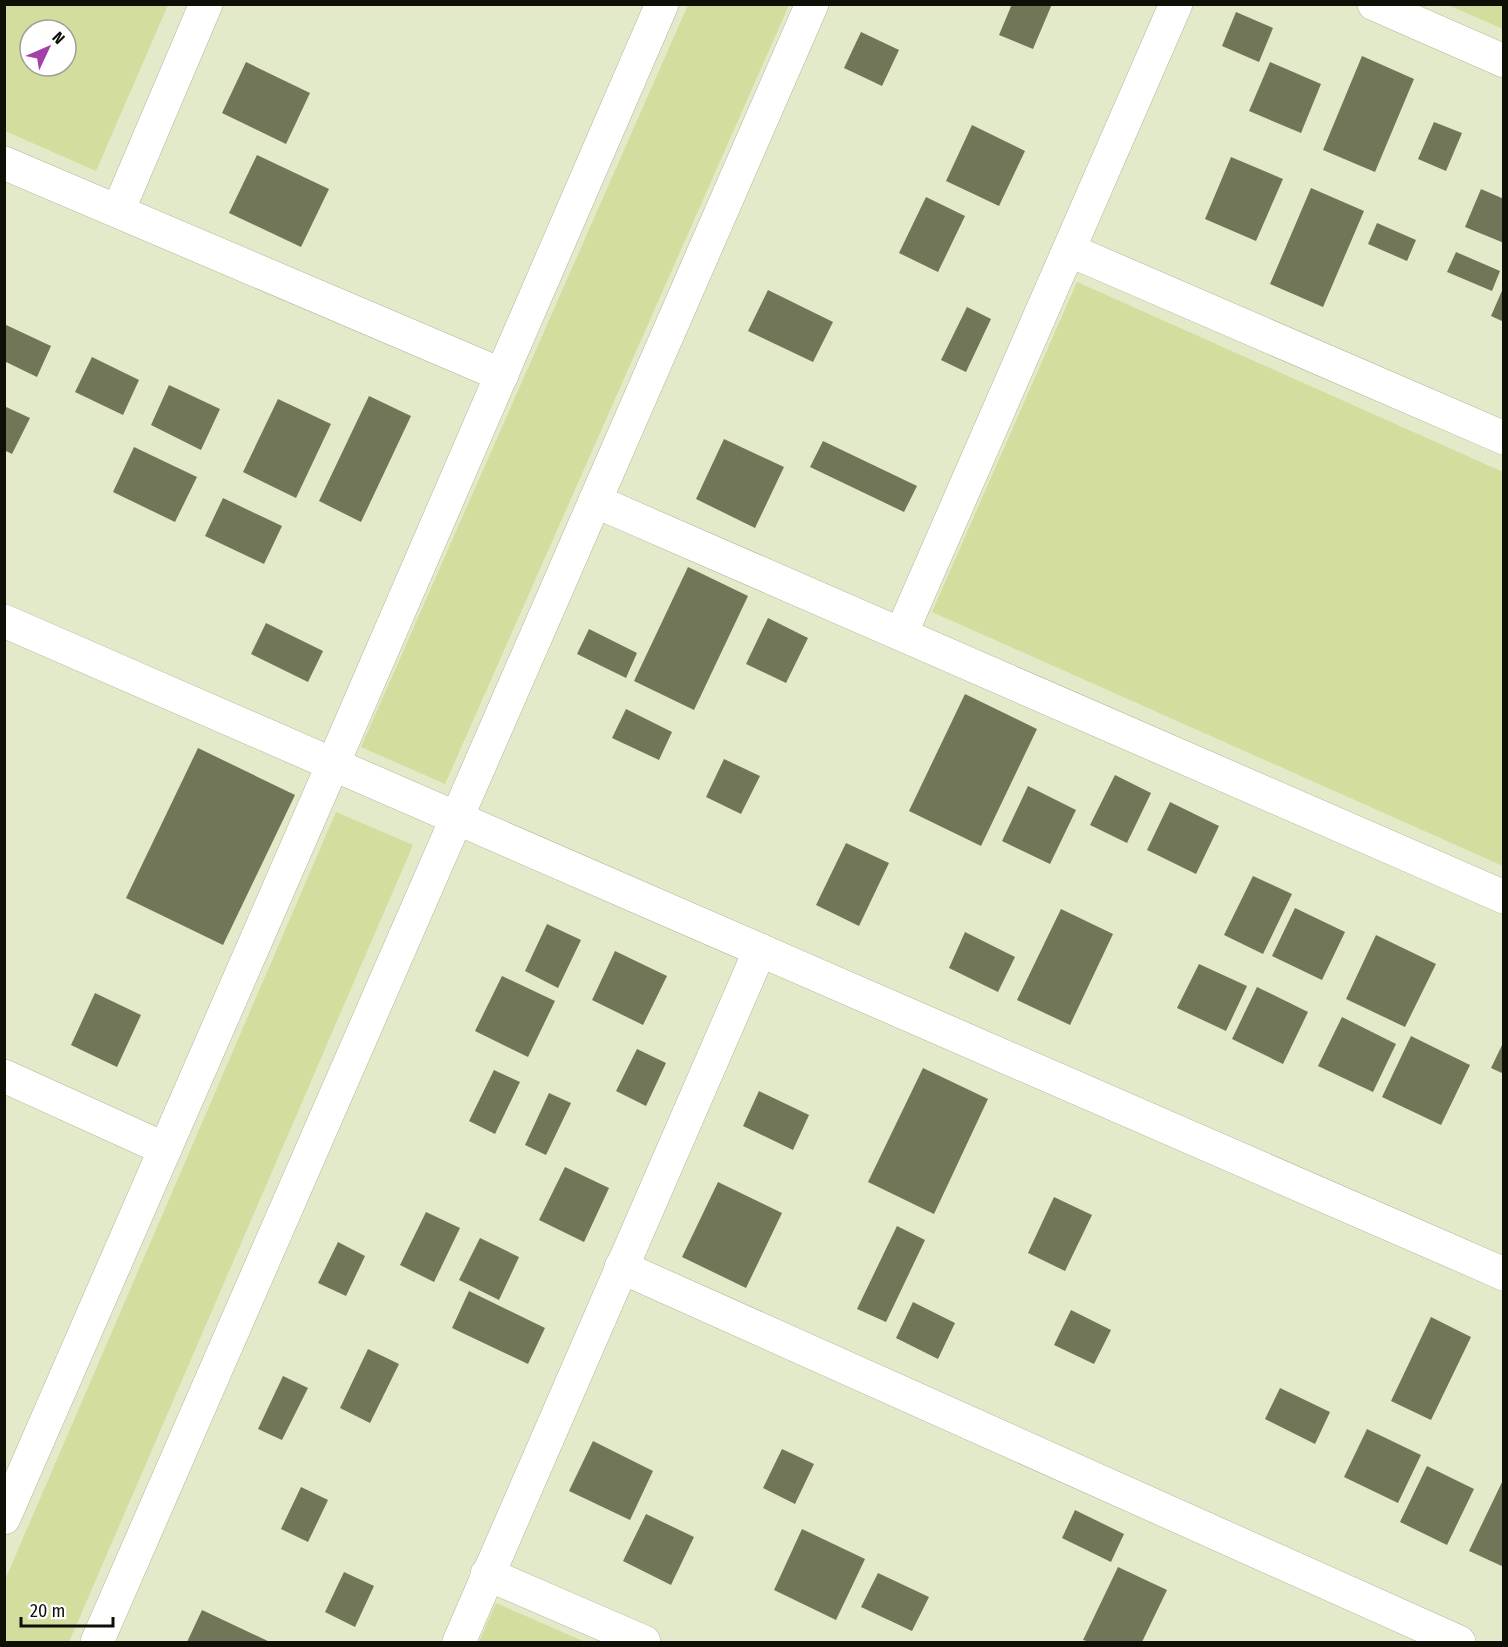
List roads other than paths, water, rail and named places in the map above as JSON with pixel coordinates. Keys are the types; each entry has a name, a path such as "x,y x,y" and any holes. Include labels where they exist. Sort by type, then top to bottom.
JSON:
{"street":[{"path":"118,211 206,4"},
{"path":"4,1518 662,4"},
{"path":"97,1642 812,4"},
{"path":"901,634 1176,4"},
{"path":"1374,4 1503,61"},
{"path":"4,163 502,375"},
{"path":"1069,250 1503,438"},
{"path":"595,501 1503,897"},
{"path":"4,621 1503,1274"},
{"path":"459,1642 760,950"},
{"path":"4,1076 165,1149"},
{"path":"621,1267 1459,1642"},
{"path":"487,1574 644,1642"}]}
